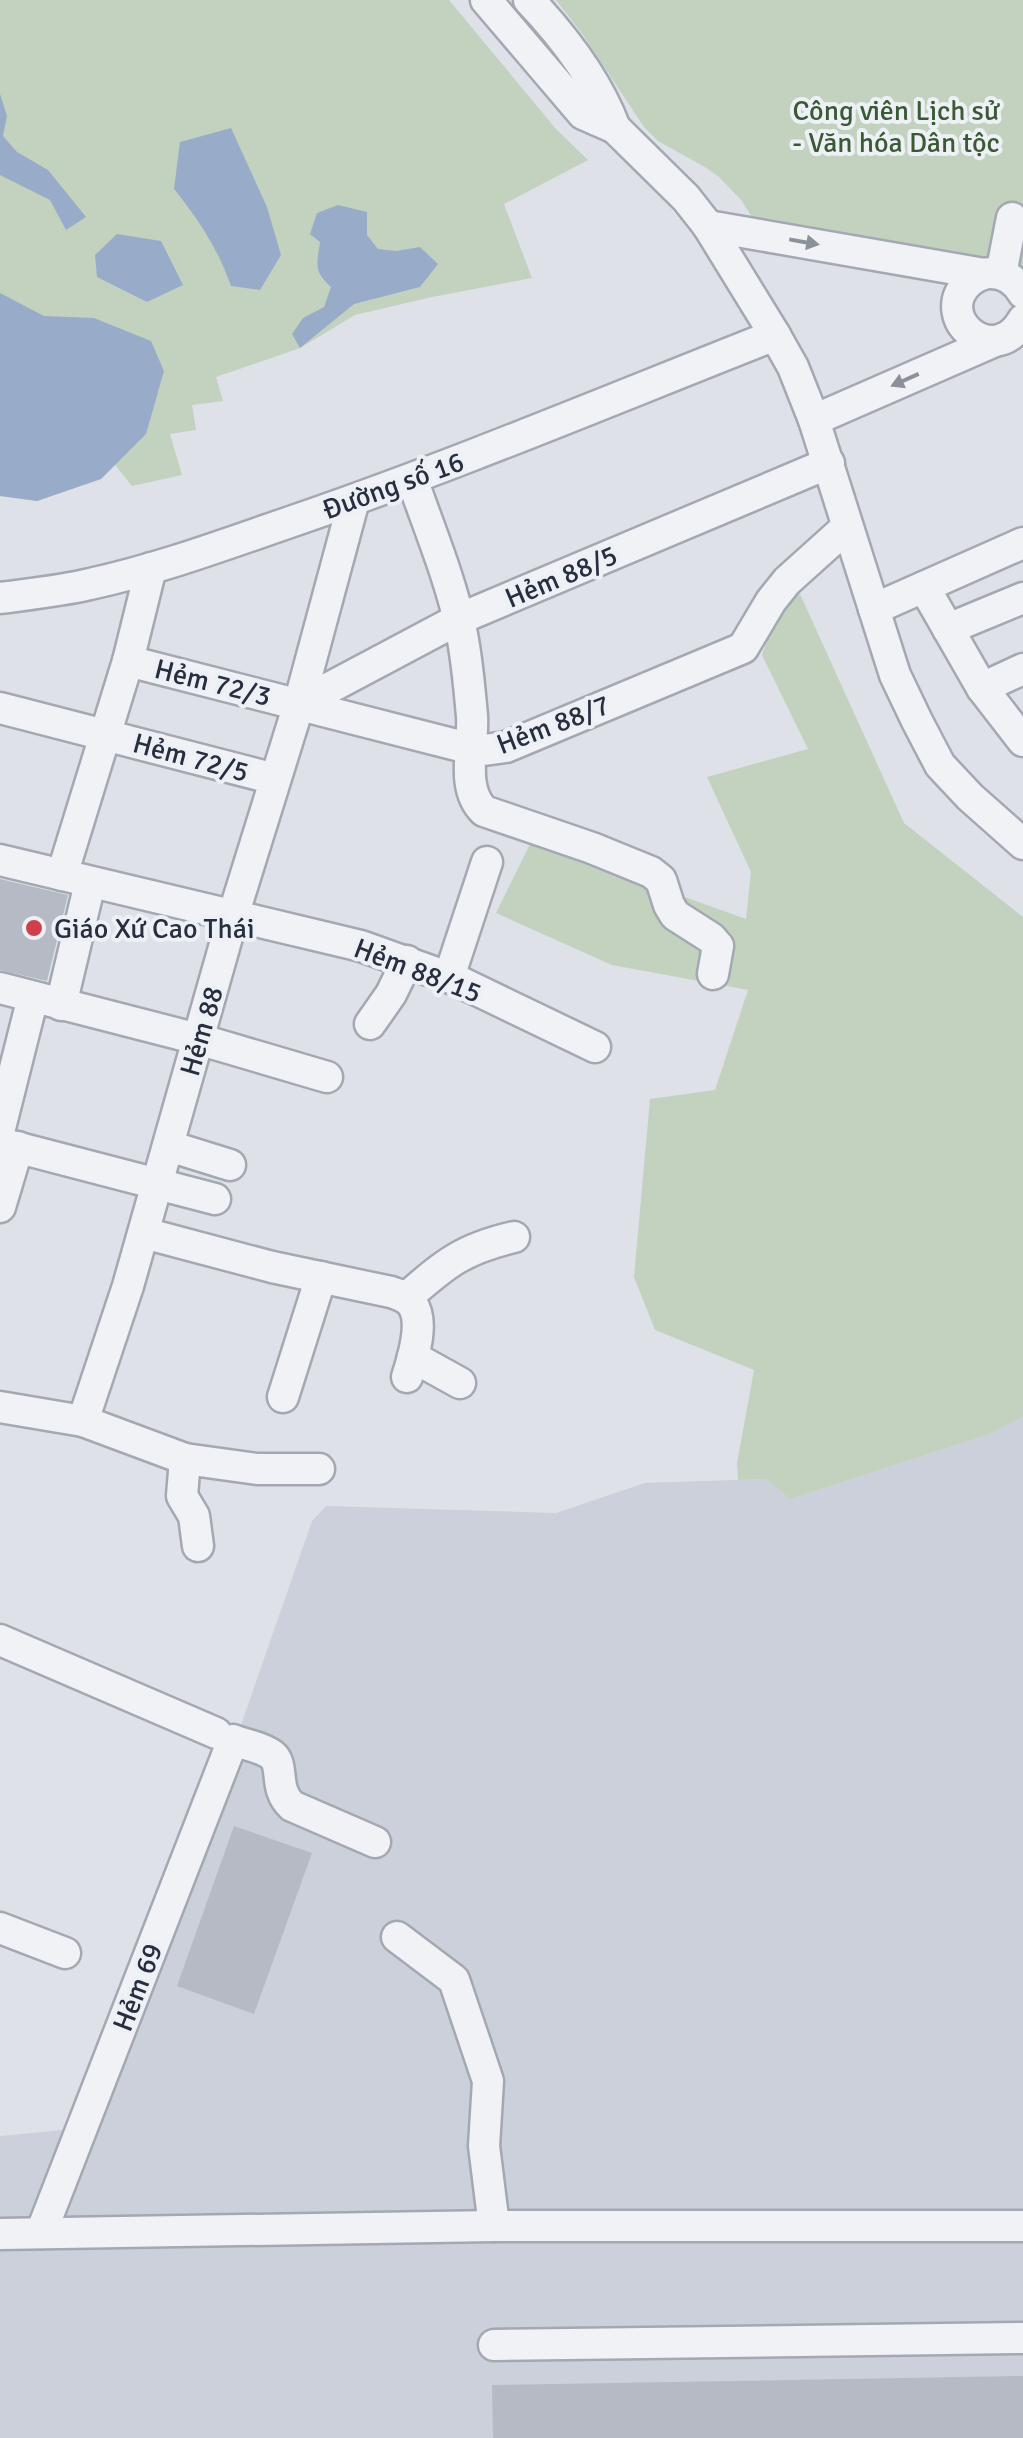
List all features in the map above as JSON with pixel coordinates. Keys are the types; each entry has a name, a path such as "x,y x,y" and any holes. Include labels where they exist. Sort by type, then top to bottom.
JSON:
{"street":[{"path":"486,0 583,114 615,128 686,198 708,226 793,367 829,463 895,675 940,765 1023,844"},
{"path":"529,0 562,38 604,99 615,128"},
{"path":"1003,280 1012,218"},
{"path":"708,226 1003,280"},
{"path":"995,341 973,336 964,328 959,318 959,296 973,278 1003,280"},
{"path":"814,420 1005,339 1023,320"},
{"name":"Đường số 16","path":"0,598 90,584 151,568 354,500 775,335"},
{"name":"Hẻm 88/5","path":"298,704 459,619 829,463"},
{"path":"412,479 459,619 467,656 473,731 471,784 476,804 484,811 592,848 662,880 674,914 718,946 714,974"},
{"name":"Hẻm 88","path":"83,1422 144,1233 354,500"},
{"name":"Hẻm 88/7","path":"298,704 472,749 506,746 744,648 786,581 848,527"},
{"path":"874,609 1023,542"},
{"path":"0,1206 6,1140 47,1001 107,734 151,568"},
{"path":"924,587 982,688 1021,736"},
{"path":"948,628 1023,598"},
{"name":"Hẻm 72/3","path":"128,661 298,704"},
{"path":"982,688 1023,670"},
{"name":"Hẻm 72/5","path":"0,708 275,779"},
{"name":"Hẻm 88/15","path":"0,860 361,946 449,978 595,1047"},
{"path":"449,978 487,862"},
{"path":"370,1024 407,961"},
{"path":"0,988 327,1077"},
{"path":"6,1140 214,1200"},
{"path":"169,1146 230,1164"},
{"path":"144,1233 406,1298 416,1314 410,1367 460,1383"},
{"path":"406,1298 464,1253 514,1237"},
{"path":"283,1397 321,1277"},
{"path":"0,1407 83,1422 185,1459 257,1468 319,1469"},
{"path":"185,1459 182,1496 194,1516 198,1546"},
{"path":"0,1640 274,1756 284,1799 292,1806 375,1842"},
{"name":"Hẻm 69","path":"40,2233 238,1742"},
{"path":"0,1928 65,1952"},
{"path":"396,1937 454,1980 488,2081 484,2146 494,2226"},
{"path":"0,2234 494,2226 1023,2226"},
{"path":"494,2345 1023,2338"}],"shaded area":[{"path":"1023,1417 1023,2438 0,2438 0,2136 73,2129 235,1742 312,1521 326,1506 556,1513 645,1483 766,1479 790,1499 987,1435"}],"green space":[{"path":"0,0 449,0 556,129 588,160 504,204 532,278 355,315 300,348 216,377 223,401 192,405 196,430 170,434 182,475 132,486 115,465 101,479 37,501 0,496"},
{"name":"Công viên Lịch sử - Văn hóa Dân tộc","path":"556,0 1023,0 1023,276 759,229 742,201 719,177 658,141 644,127"},
{"path":"800,594 904,823 1023,917 1023,1417 987,1435 790,1499 766,1479 738,1480 737,1463 754,1370 655,1330 634,1277 650,1099 715,1090 748,990 612,965 496,913 531,842 746,919 751,872 707,777 808,749 762,655 778,607"}],"water":[{"path":"0,94 7,116 3,136 17,152 48,170 86,217 66,230 50,200 0,175"},
{"path":"231,128 267,207 281,255 260,290 231,286 207,235 174,189 180,142"},
{"path":"338,205 367,212 367,235 378,249 420,247 438,264 420,287 354,304 300,348 292,334 303,318 324,307 331,287 318,267 320,242 310,234 317,213"},
{"path":"117,234 161,241 183,285 147,302 97,277 95,255"},
{"path":"0,293 44,316 94,318 151,341 164,371 146,434 101,479 37,501 0,496"}],"building":[{"name":"Giáo Xứ Cao Thái","path":"0,879 68,895 47,981 0,970"},
{"path":"234,1826 312,1853 254,2014 177,1986"},
{"path":"1023,2376 1023,2438 493,2438 492,2385"}],"place":[{"name":"Giáo Xứ Cao Thái","path":"34,928"}]}
